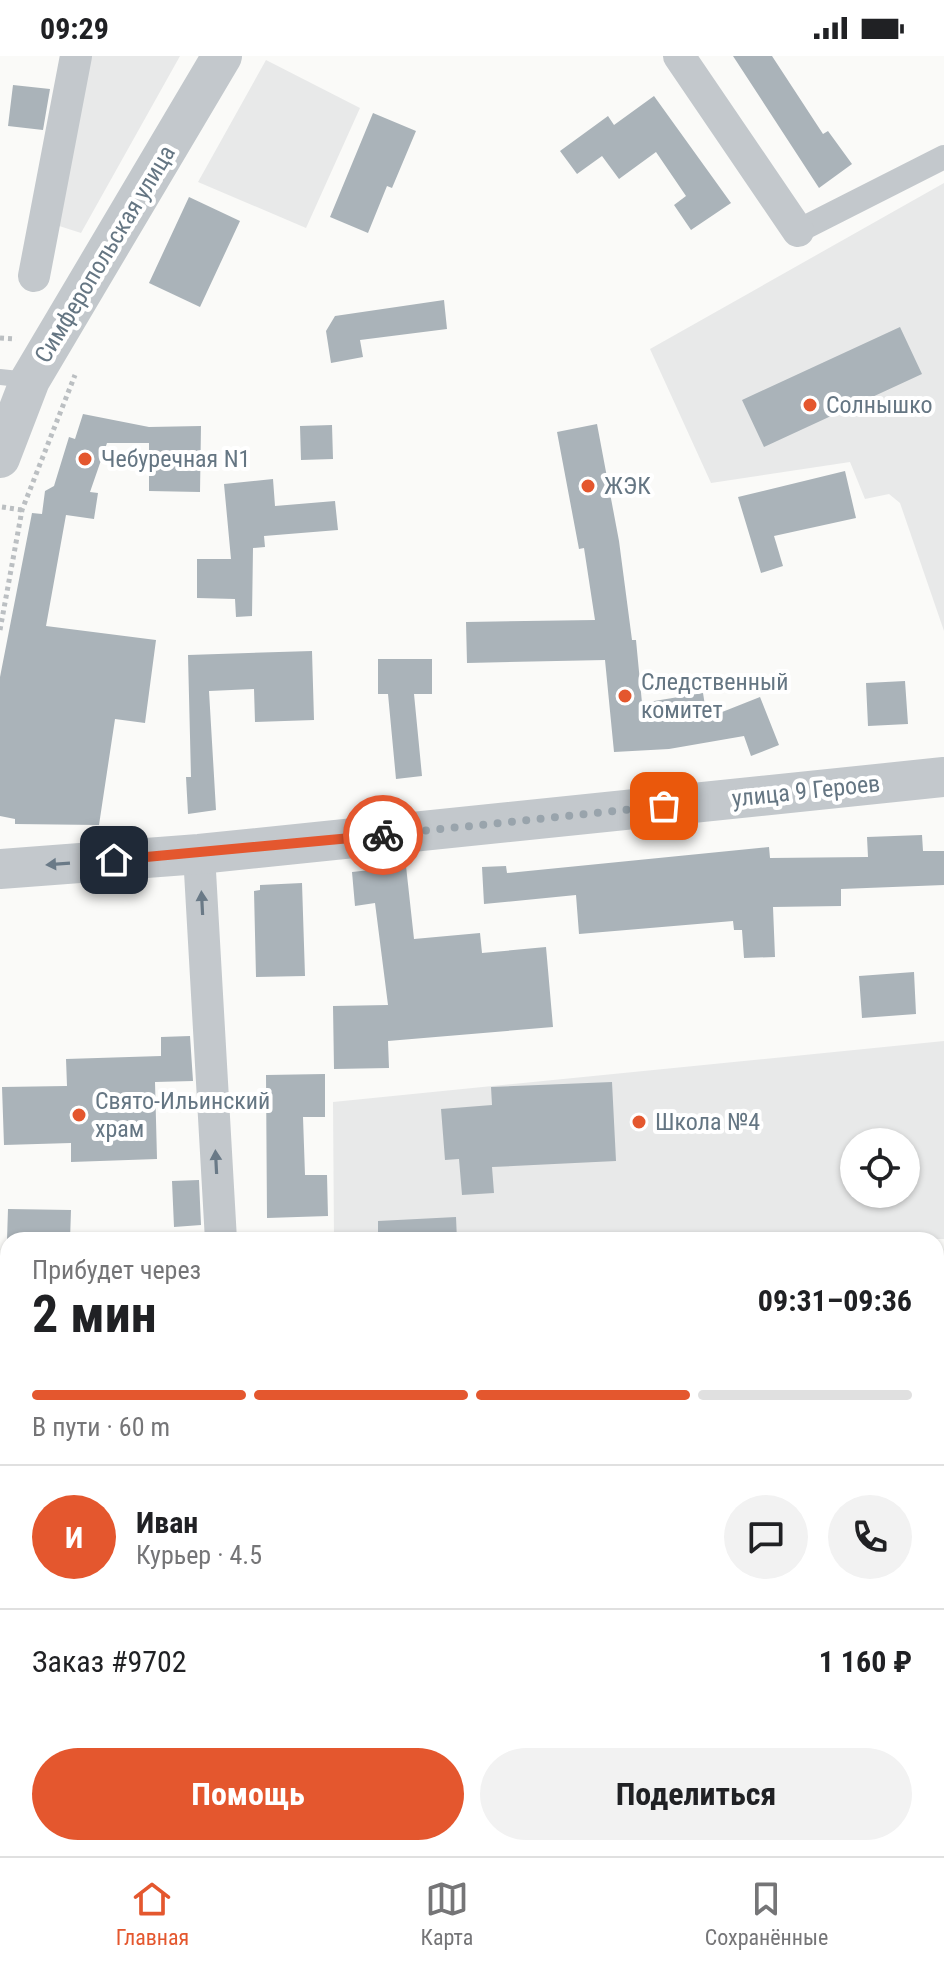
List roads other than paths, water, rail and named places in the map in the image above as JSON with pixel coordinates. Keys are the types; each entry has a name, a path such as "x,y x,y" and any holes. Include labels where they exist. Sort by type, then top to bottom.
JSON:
{"street":[{"path":"34,276 76,56"},
{"name":"Симферопольская улица","path":"0,458 14,390 222,56"},
{"path":"679,56 798,231 944,157"},
{"name":"улица 9 Героев","path":"0,869 199,854 944,777"},
{"path":"199,854 221,1232"}],"place":[{"name":"Солнышко","path":"810,405"},
{"name":"Чебуречная N1","path":"85,459"},
{"name":"ЖЭК","path":"588,486"},
{"name":"Следственный комитет","path":"625,696"},
{"name":"Свято-Ильинский храм","path":"79,1115"},
{"name":"Школа №4","path":"639,1122"}]}
